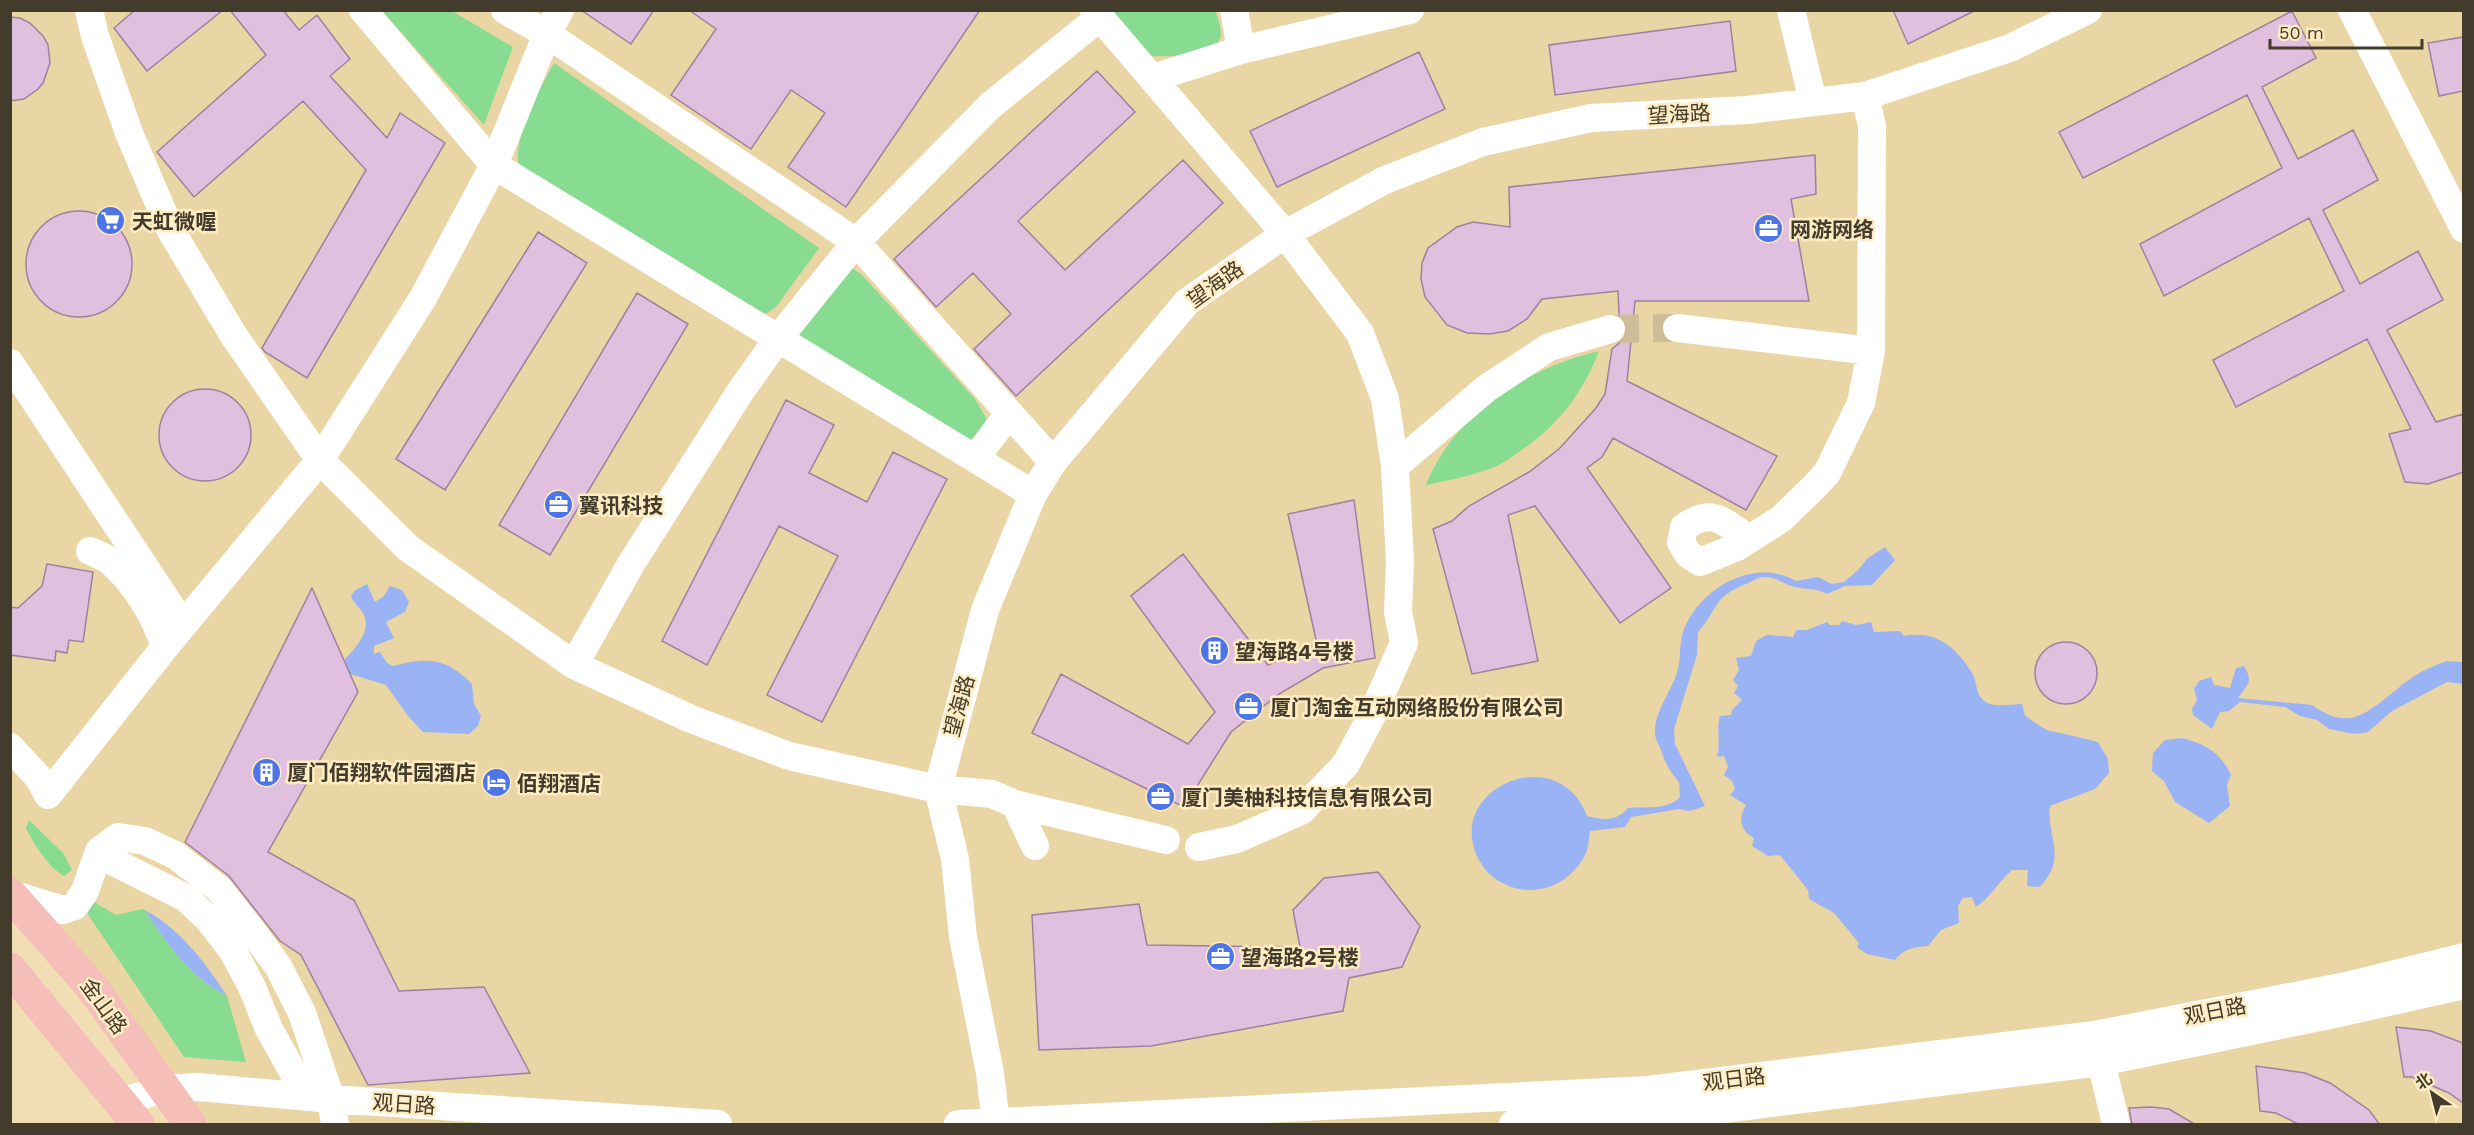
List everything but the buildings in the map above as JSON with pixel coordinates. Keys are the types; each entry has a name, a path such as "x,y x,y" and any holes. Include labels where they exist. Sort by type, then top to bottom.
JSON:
{"main road":[{"name":"金山路","path":"11,894 91,986 190,1125"},
{"path":"17,983 129,1113"}],"street":[{"path":"89,10 95,36 129,133 170,229 234,336 320,460 408,548 574,665 691,718 789,756 938,789 992,794 1015,804 1166,840"},
{"path":"363,10 494,165 777,340 976,457 1033,494"},
{"path":"505,10 553,22 856,242 1053,462"},
{"path":"1234,10 1241,50"},
{"path":"1153,78 1241,50 1410,10"},
{"path":"1791,10 1813,102"},
{"name":"望海路","path":"996,1124 990,1073 963,937 955,859 938,789 986,610 1033,494 1053,462 1187,303 1285,234 1385,180 1483,142 1591,118 1747,110 1865,96 2010,48 2088,10"},
{"path":"2352,10 2463,229"},
{"path":"574,665 682,483 740,392 777,340 856,242 990,106 1097,14 1285,234 1360,333 1385,399 1395,466 1400,562 1398,612 1404,643 1362,735 1346,764 1301,811 1237,839 1199,847"},
{"path":"10,747 39,778 48,795 165,647 320,460 423,298 494,165 553,22"},
{"path":"1750,539 1781,519 1827,473 1861,404 1871,351 1872,126 1865,96"},
{"path":"1677,328 1871,351"},
{"path":"1395,466 1486,388 1549,346 1611,329"},
{"path":"10,363 183,625"},
{"path":"976,457 1009,414"},
{"path":"90,551 110,560 130,581 158,626 165,647"},
{"path":"1015,804 1035,846"},
{"path":"11,894 63,910 75,906 95,864 118,837 145,841 175,855 219,889 278,966 302,1013 324,1107"},
{"name":"观日路","path":"958,1125 1648,1090 2094,1035 2346,986 2463,957"},
{"name":"观日路","path":"1513,1125 1677,1120 2101,1062 2463,985"},
{"path":"2094,1035 2116,1125"},
{"name":"观日路","path":"129,1113 163,1089 198,1087 324,1107 718,1125"},
{"path":"1669,1087 1677,1120"}],"shaded area":[{"path":"10,11 2463,11 2463,1124 210,1124 69,943 11,876"}],"green space":[{"path":"382,11 452,11 513,47 484,125"},
{"path":"1105,11 1215,11 1221,34 1218,42 1201,51 1176,56 1145,56"},
{"path":"554,63 819,248 776,307 764,315 519,166 518,155 523,128"},
{"path":"852,268 861,274 975,399 985,416 987,426 975,439 966,440 797,347 794,331"},
{"path":"1599,351 1577,395 1546,431 1534,441 1497,466 1471,475 1426,485 1455,436 1496,398 1546,369"},
{"path":"29,820 63,853 72,870 64,876 52,867 37,848 26,828"},
{"path":"87,898 116,915 145,910 180,959 201,979 227,996 246,1062 184,1057 83,907"}],"water":[{"path":"1885,547 1895,560 1872,585 1845,586 1827,594 1762,577 1735,589 1721,599 1698,632 1697,655 1674,729 1675,744 1705,806 1690,811 1679,809 1631,817 1625,827 1590,831 1587,850 1580,863 1573,872 1554,885 1532,890 1520,889 1499,881 1486,871 1477,856 1472,831 1477,810 1491,793 1510,782 1532,777 1554,780 1573,793 1587,816 1604,819 1619,816 1628,808 1662,806 1680,797 1679,782 1668,767 1656,740 1655,725 1678,669 1684,629 1703,600 1716,589 1731,580 1764,572 1780,574 1796,581 1818,577 1832,584 1844,582 1868,558"},
{"path":"367,584 375,602 384,596 390,586 402,590 409,602 405,612 386,622 394,638 374,646 374,654 380,652 387,663 393,666 417,661 436,662 463,675 472,684 474,704 481,716 478,726 469,734 423,732 408,716 386,685 347,673 345,659 362,638 366,625 363,613 351,597 354,591"},
{"path":"1842,621 1856,625 1871,622 1874,632 1900,631 1904,636 1926,636 1944,642 1966,664 1974,677 1981,698 1985,701 1998,705 2022,704 2025,716 2043,728 2098,742 2108,759 2109,773 2095,789 2050,806 2055,857 2048,876 2039,887 2027,886 2028,870 2012,870 1976,907 1972,897 1963,898 1958,906 1959,923 1941,930 1928,946 1909,949 1895,960 1867,954 1857,947 1859,943 1834,913 1809,899 1808,890 1780,855 1768,856 1752,846 1754,838 1743,827 1741,819 1746,805 1730,795 1735,789 1732,781 1724,775 1728,767 1724,756 1717,757 1720,716 1731,715 1732,710 1742,700 1734,693 1738,686 1733,680 1739,670 1736,658 1751,656 1756,641 1767,635 1793,637 1796,630 1807,630 1827,622 1830,625 1839,625"},
{"path":"2447,661 2463,662 2463,684 2447,682 2392,711 2368,732 2355,734 2329,729 2317,720 2300,716 2285,707 2240,702 2229,711 2220,712 2212,729 2193,715 2192,709 2197,700 2194,689 2199,681 2211,677 2214,685 2230,688 2236,668 2244,666 2249,680 2238,698 2312,705 2330,715 2351,718 2383,701 2413,677"},
{"path":"2182,738 2211,750 2227,767 2231,775 2227,785 2230,806 2209,823 2175,802 2164,781 2152,771 2153,753 2165,740"},
{"path":"145,910 158,918 191,947 227,996 201,979 180,959"}],"tunnel":[{"path":"1611,329 1677,328"}],"place":[{"name":"天虹微喔","path":"111,221"},
{"name":"网游网络","path":"1769,229"},
{"name":"翼讯科技","path":"558,505"},
{"name":"望海路4号楼","path":"1214,651"},
{"name":"厦门淘金互动网络股份有限公司","path":"1249,707"},
{"name":"厦门佰翔软件园酒店","path":"266,772"},
{"name":"佰翔酒店","path":"496,783"},
{"name":"厦门美柚科技信息有限公司","path":"1160,797"},
{"name":"望海路2号楼","path":"1220,957"}]}
